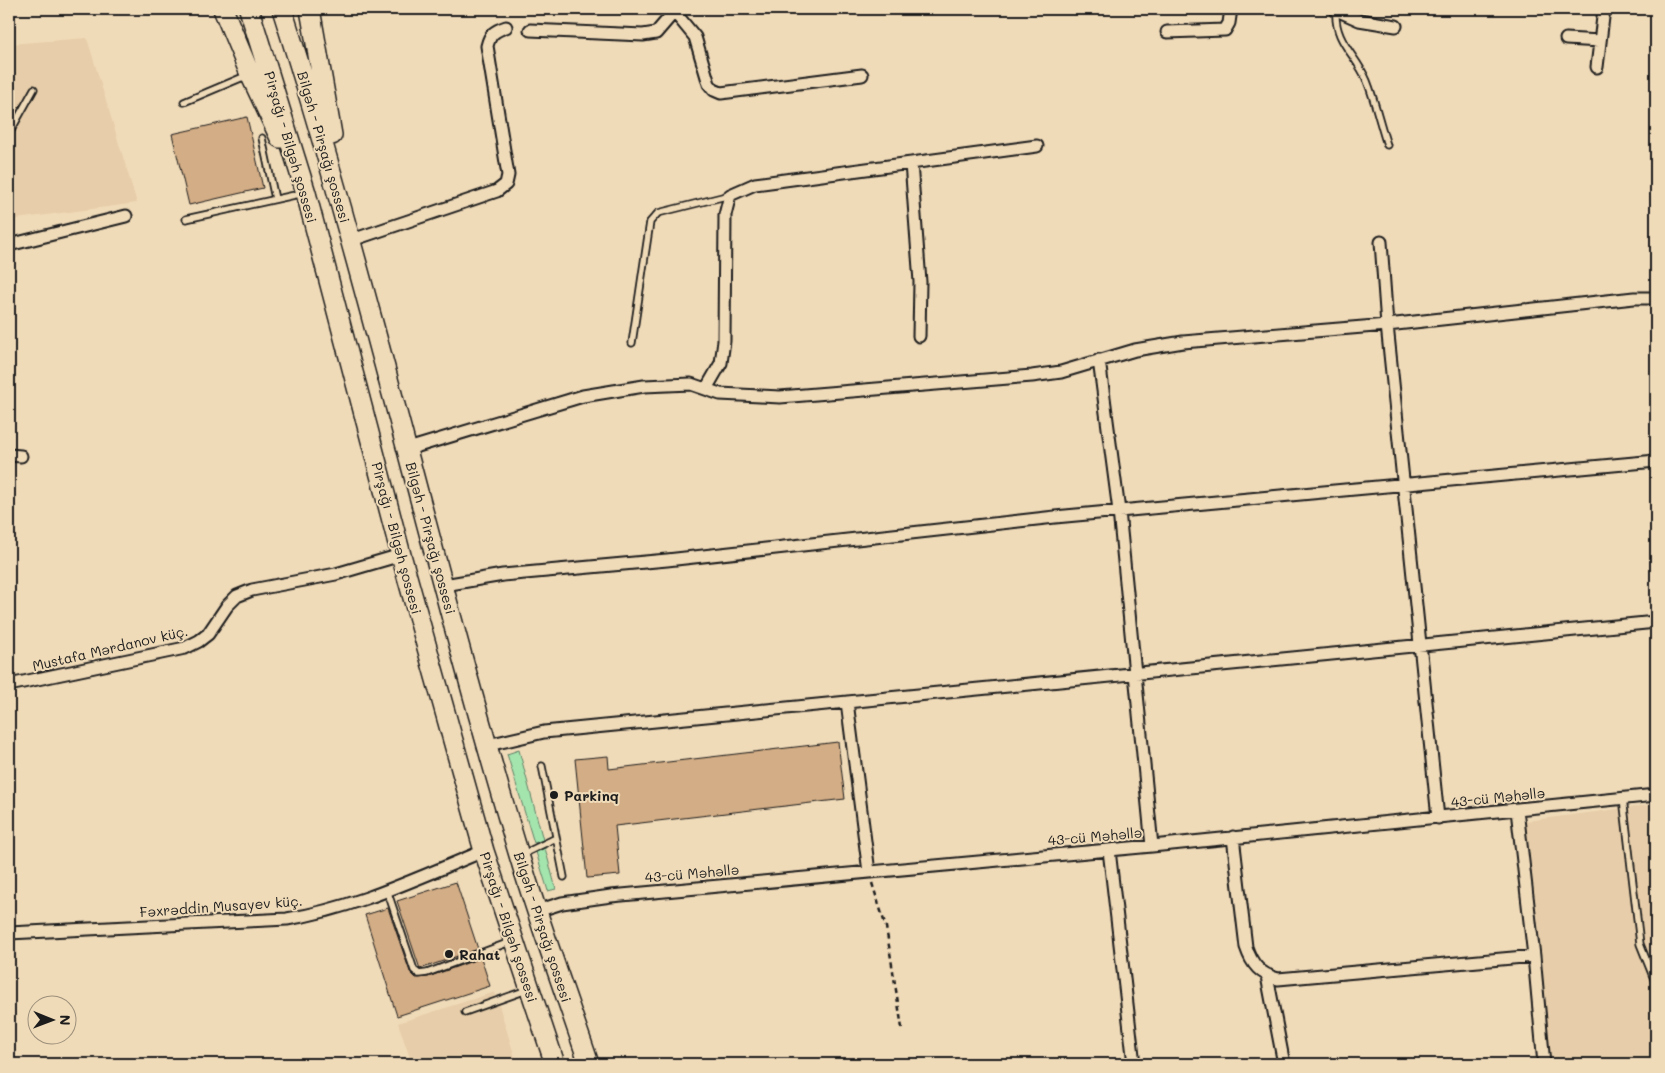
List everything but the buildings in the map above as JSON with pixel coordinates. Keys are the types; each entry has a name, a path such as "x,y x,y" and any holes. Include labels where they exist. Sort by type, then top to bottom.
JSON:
{"highway":[{"path":"223,9 250,74 306,193"},
{"name":"Pirşağı - Bilgəh şossesi","path":"249,9 306,193 401,555 484,851 555,1064"},
{"name":"Bilgəh - Pirşağı şossesi","path":"282,9 352,240 519,856 589,1064"},
{"path":"310,9 316,33 344,213"}],"street":[{"path":"1167,32 1225,30 1229,23 1232,9"},
{"path":"1597,68 1604,9"},
{"path":"530,30 642,35 656,33 673,10 695,37 709,84 714,90 721,93 862,75"},
{"path":"1335,10 1359,20 1396,26"},
{"path":"352,240 497,192 506,184 508,174 487,46 489,37 494,31 506,27"},
{"path":"1566,39 1600,41"},
{"path":"706,389 721,363 724,342 725,215 730,195 755,184 1037,146"},
{"path":"910,163 920,282 919,336"},
{"path":"9,245 126,216"},
{"path":"1381,242 1387,325 1438,818"},
{"path":"408,449 582,396 644,386 677,383 690,384 720,394 780,397 1032,376 1061,372 1099,360 1183,342 1387,325 1634,298 1656,298"},
{"path":"1099,360 1119,511 1152,846"},
{"path":"444,585 503,575 667,560 1119,511 1656,462"},
{"name":"Mustafa Mərdanov küç.","path":"9,685 185,648 200,641 208,634 227,606 237,596 252,590 336,574 401,555"},
{"path":"488,745 544,732 1136,673 1420,647 1656,622"},
{"path":"847,702 869,872"},
{"name":"43-cü Məhəllə","path":"537,911 582,899 1152,846 1656,795"},
{"path":"1517,810 1544,1064"},
{"path":"1233,838 1246,947 1256,968 1267,976 1278,979 1534,956"},
{"path":"1108,850 1134,1064"},
{"name":"Fəxrəddin Musayev küç.","path":"9,933 287,919 317,914 353,904 484,851"},
{"path":"1267,976 1284,1064"}],"lane":[{"path":"1335,10 1339,36 1361,68 1387,145"},
{"path":"184,102 250,74"},
{"path":"9,134 34,89"},
{"path":"262,138 275,199"},
{"path":"186,219 306,193"},
{"path":"632,344 650,222 658,213 730,195"},
{"path":"542,766 564,877"},
{"path":"1622,798 1640,944 1656,984"},
{"path":"519,856 556,838"},
{"path":"387,890 414,970 419,974 427,973 513,941"},
{"path":"465,1012 529,989"}],"path":[{"path":"869,872 886,927 902,1028"}],"shaded area":[{"path":"87,38 137,203 9,220 9,44"},
{"path":"1656,804 1656,1064 1551,1064 1542,959 1526,821"},
{"path":"495,992 517,1064 412,1064 398,1023"}],"green space":[{"path":"519,750 543,840 534,843 507,754"},
{"path":"545,848 556,889 548,891 536,852"}],"place":[{"name":"Parkinq","path":"554,795"},
{"name":"Rahat","path":"449,954"}]}
